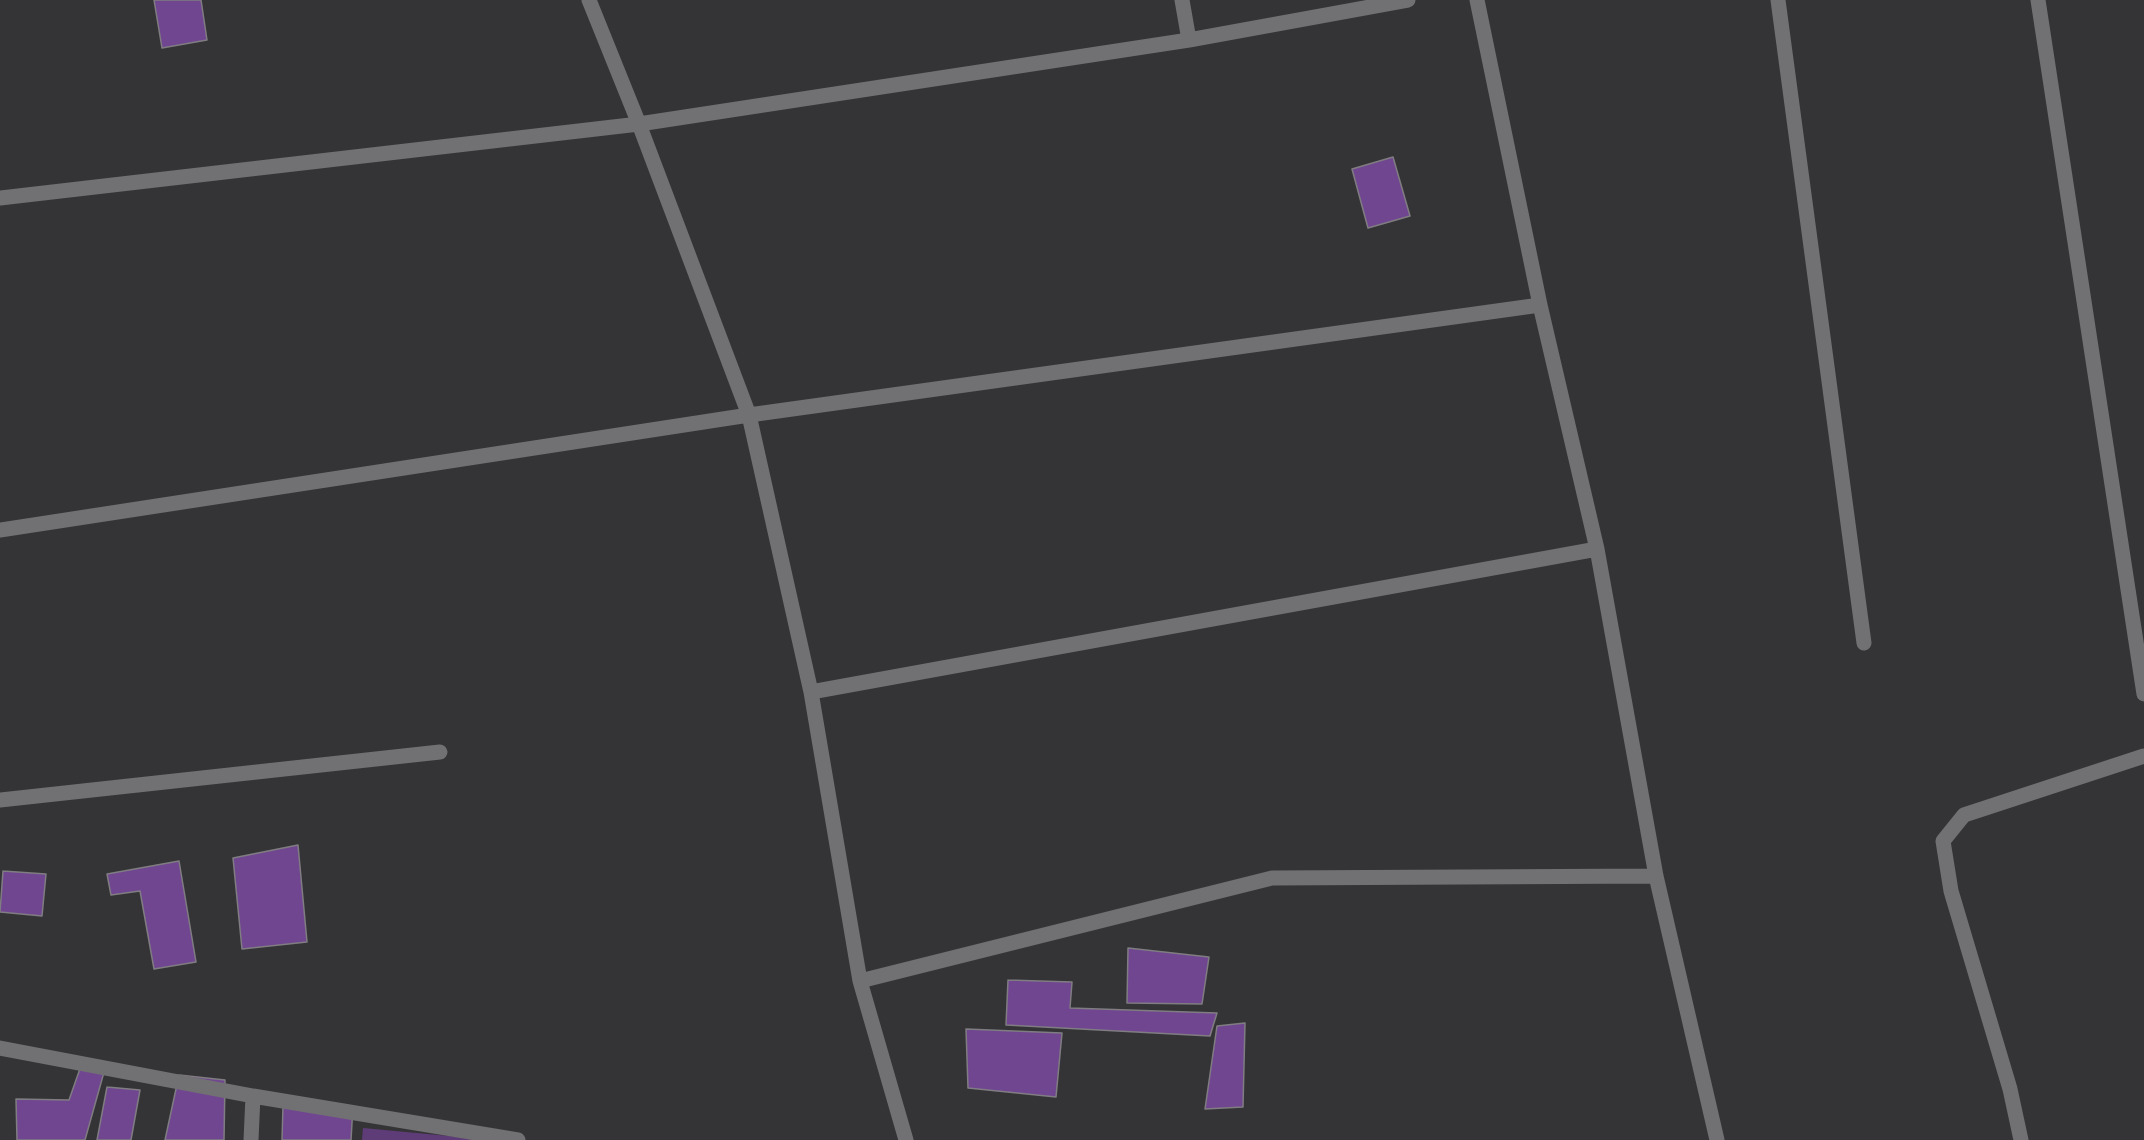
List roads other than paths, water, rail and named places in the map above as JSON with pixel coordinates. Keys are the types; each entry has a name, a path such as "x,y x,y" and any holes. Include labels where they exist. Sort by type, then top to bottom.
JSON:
{"street":[{"path":"589,0 639,124 749,415 811,692 860,981 906,1140"},
{"path":"1182,0 1189,40"},
{"path":"0,198 639,124 1189,40 1408,0"},
{"path":"1477,0 1540,304 1597,549 1656,876 1717,1140"},
{"path":"1778,0 1864,643"},
{"path":"2038,0 2144,694"},
{"path":"0,530 749,415 1540,304"},
{"path":"811,692 1597,549"},
{"path":"0,800 440,752"},
{"path":"2021,1140 2010,1089 1951,891 1943,841 1964,816 2144,756"},
{"path":"860,981 1272,878 1656,876"},
{"path":"0,1048 253,1096 519,1140"},
{"path":"251,1140 253,1096"}]}
